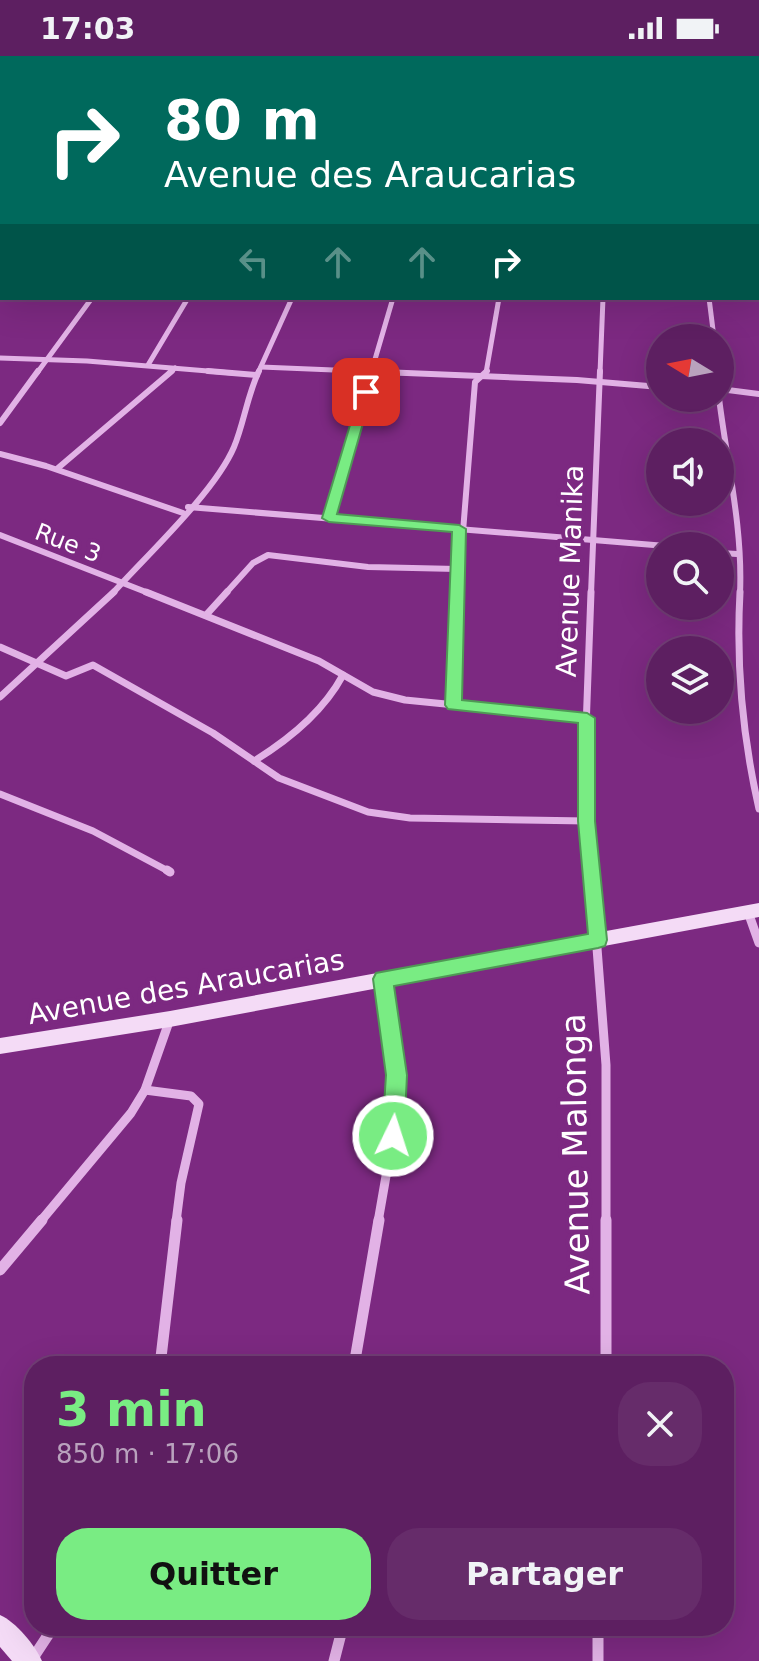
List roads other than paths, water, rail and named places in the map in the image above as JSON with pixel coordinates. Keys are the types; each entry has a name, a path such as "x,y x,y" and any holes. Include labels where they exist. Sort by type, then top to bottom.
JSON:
{"street":[{"path":"0,423 91,300"},
{"path":"148,365 187,300"},
{"path":"0,697 124,583 216,478 226,463 257,375 291,300"},
{"path":"329,518 392,300"},
{"path":"453,705 459,529 475,382 483,377 499,300"},
{"name":"Avenue Manika","path":"598,940 587,821 587,718 603,300"},
{"path":"709,300 712,324"},
{"path":"0,358 148,365 257,375"},
{"path":"261,367 646,386"},
{"path":"58,468 175,368"},
{"path":"734,391 759,394"},
{"path":"721,412 731,463 740,586 737,639 751,775 759,809"},
{"path":"0,454 58,468 150,504 186,510 329,518 646,544"},
{"name":"Rue 3","path":"0,535 40,553 207,614 319,661 392,698 587,718"},
{"path":"207,614 253,563 268,555 368,567 457,569"},
{"path":"0,647 69,676 86,665 93,665 213,733 279,778 380,816 587,821"},
{"path":"254,761 275,749 323,706 343,675"},
{"path":"0,794 93,831 170,872"},
{"path":"753,911 759,943"},
{"name":"Avenue des Araucarias","path":"0,1046 170,1019 753,911"},
{"name":"Avenue Malonga","path":"598,940 606,1065 606,1356"},
{"path":"356,1356 393,1136 396,1075 383,979"},
{"path":"0,1270 101,1151 145,1090 170,1019"},
{"path":"145,1090 191,1096 199,1104 183,1168 161,1356"},
{"path":"0,1628 30,1661 47,1636"},
{"path":"334,1661 340,1636"},
{"path":"598,1636 598,1661"}]}
